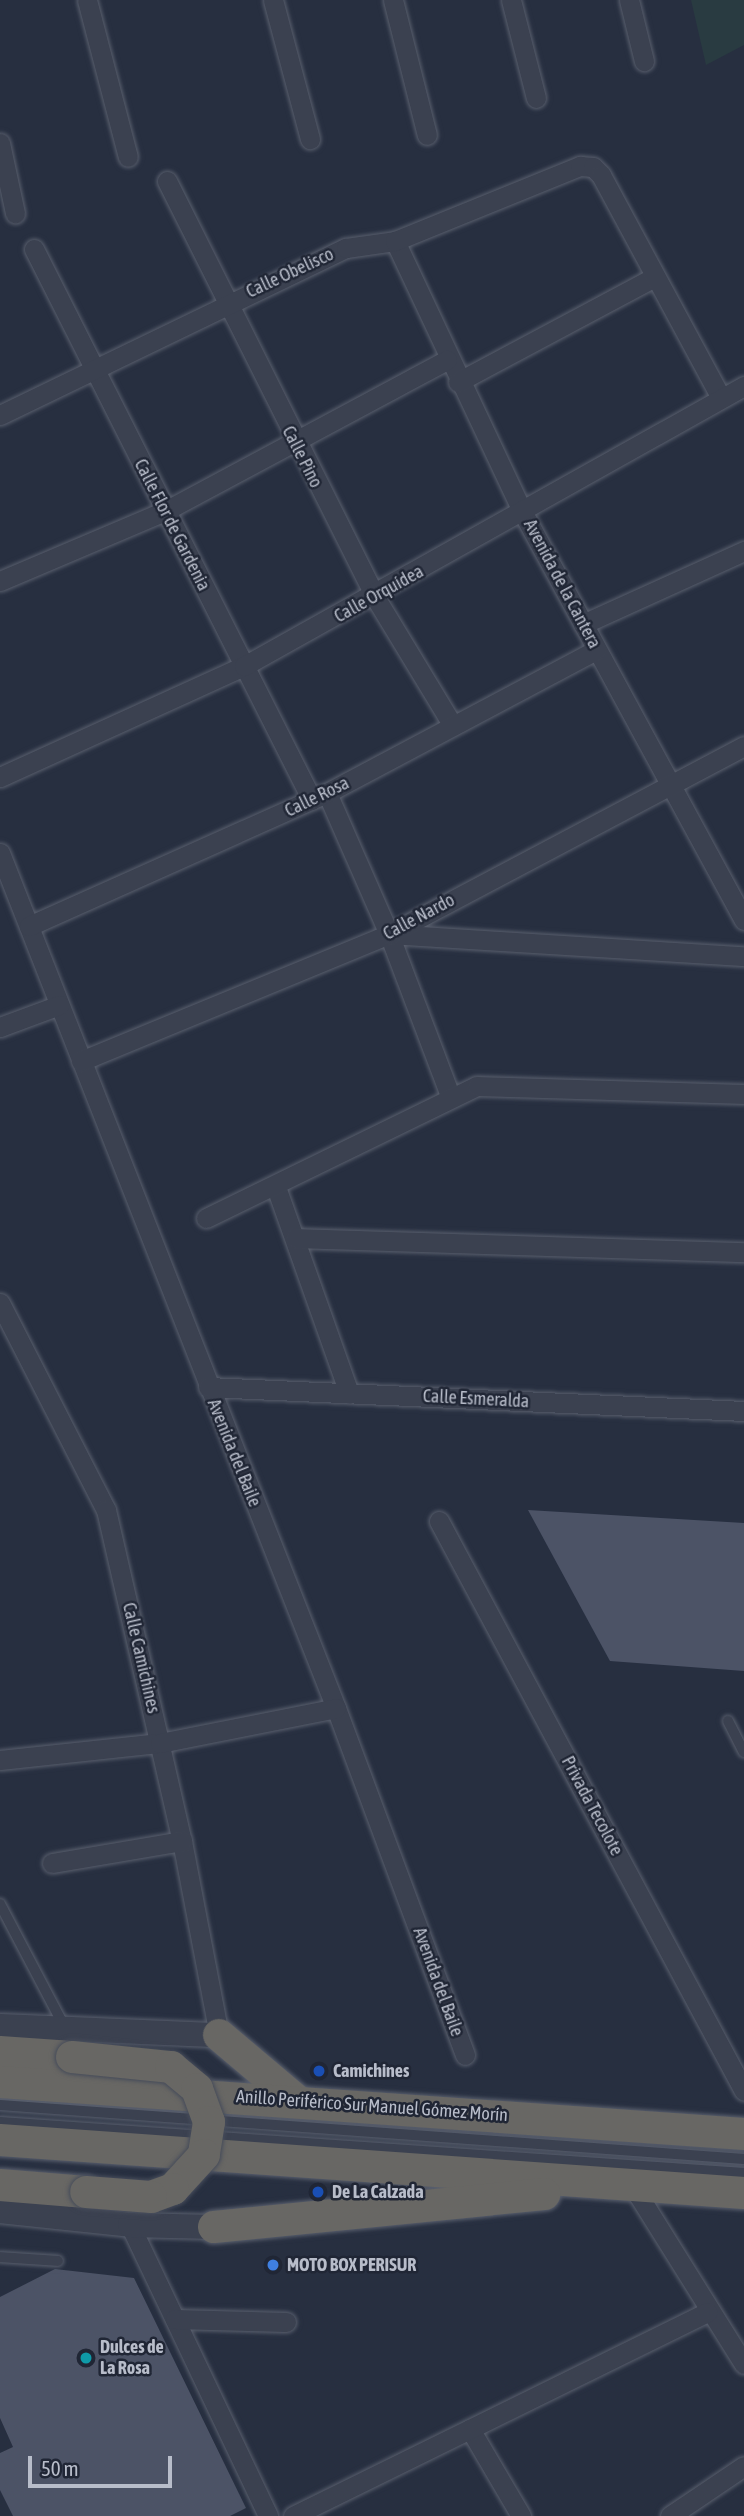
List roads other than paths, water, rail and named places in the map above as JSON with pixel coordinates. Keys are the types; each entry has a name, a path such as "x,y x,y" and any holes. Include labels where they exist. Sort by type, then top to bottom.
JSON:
{"highway":[{"path":"219,2035 296,2100"},
{"path":"0,2052 69,2043 171,2067 197,2089 209,2122 204,2155 173,2189 150,2197 0,2185"},
{"name":"Anillo Periférico Sur Manuel Gómez Morín","path":"0,2082 296,2100 744,2134"},
{"path":"0,2140 744,2193"},
{"path":"214,2227 632,2185"}],"street":[{"path":"87,0 128,157"},
{"path":"273,0 310,139"},
{"path":"393,0 427,135"},
{"path":"511,0 536,98"},
{"path":"629,0 644,61"},
{"path":"0,142 15,213"},
{"name":"Calle Obelisco","path":"0,415 93,373 228,302 346,248 395,241 580,166 593,167 653,278"},
{"name":"Calle Pino","path":"167,181 295,444 375,597 452,724"},
{"name":"Avenida de la Cantera","path":"395,241 447,360 523,513 596,650 671,781 744,920"},
{"name":"Calle Flor de Gardenia","path":"34,249 93,373 244,666 320,797 389,934 451,1098"},
{"path":"458,382 653,278 721,398"},
{"path":"0,582 165,511 295,444 447,360"},
{"name":"Calle Orquídea","path":"0,777 244,666 375,597 744,386"},
{"path":"583,624 744,551"},
{"name":"Calle Rosa","path":"29,926 320,797 452,724 596,650"},
{"name":"Calle Nardo","path":"81,1061 389,934 671,781 744,746"},
{"name":"Avenida del Baile","path":"0,853 336,1708 465,2055"},
{"path":"389,934 744,956"},
{"path":"0,1027 59,1005"},
{"path":"206,1218 276,1187 477,1086 744,1094"},
{"path":"276,1187 349,1393"},
{"path":"295,1238 744,1252"},
{"name":"Calle Camichines","path":"0,1303 106,1510 183,1841 219,2035"},
{"name":"Calle Esmeralda","path":"208,1387 744,1411"},
{"name":"Privada Tecolote","path":"439,1521 744,2091"},
{"path":"0,1760 160,1743 336,1708"},
{"path":"52,1863 183,1841"},
{"path":"0,2026 69,2043 219,2035"},
{"path":"632,2185 708,2312 744,2364"},
{"path":"0,2211 130,2225 214,2227"},
{"path":"130,2225 268,2516"},
{"path":"293,2516 708,2312"},
{"path":"175,2319 286,2322"},
{"path":"470,2429 521,2516"},
{"path":"670,2516 744,2466"}],"lane":[{"path":"728,1721 744,1752"},
{"path":"0,1904 69,2043"},
{"path":"0,2105 744,2159"},
{"path":"0,2122 744,2173"},
{"path":"0,2257 58,2262"}],"place":[{"name":"Camichines","path":"319,2071"},
{"name":"De La Calzada","path":"318,2192"},
{"name":"MOTO BOX PERISUR","path":"273,2265"},
{"name":"Dulces de La Rosa","path":"86,2358"}]}
